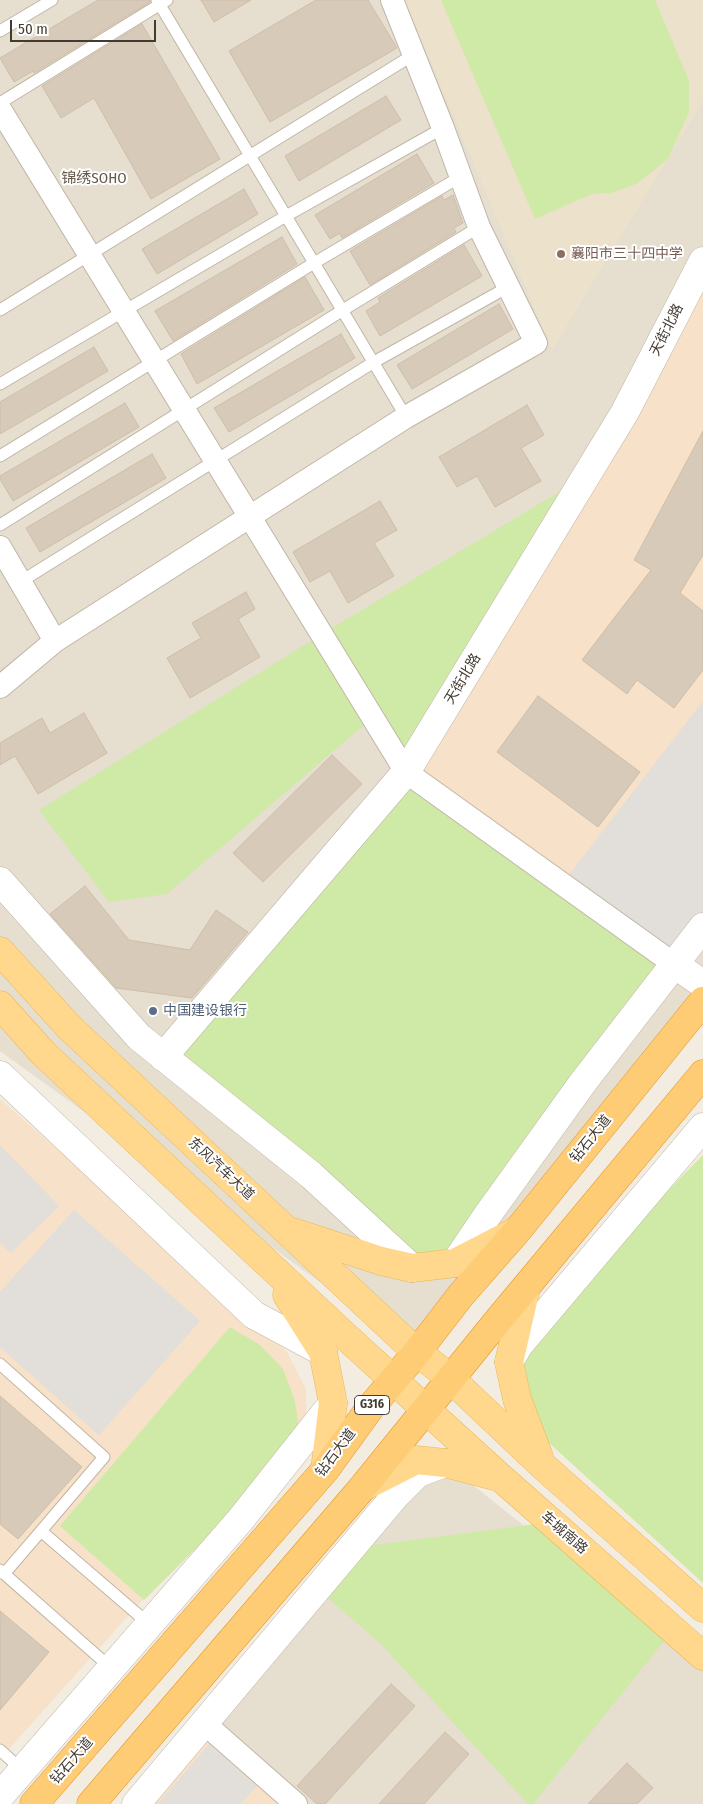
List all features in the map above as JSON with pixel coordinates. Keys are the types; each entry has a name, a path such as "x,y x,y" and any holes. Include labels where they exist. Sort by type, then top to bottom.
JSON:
{"highway":[{"name":"钻石大道","path":"34,1804 324,1470 393,1379 461,1295 518,1230 703,1001"},
{"path":"91,1804 363,1487 450,1378 703,1074"}],"main road":[{"name":"东风汽车大道","path":"0,951 70,1027 416,1352 450,1378"},
{"path":"0,1005 43,1053 426,1409"},
{"path":"285,1229 381,1261 412,1268 455,1263 518,1230"},
{"path":"266,1262 323,1352 332,1403 324,1470"},
{"path":"526,1288 509,1362 516,1399 543,1466"},
{"path":"450,1378 543,1466 703,1608"},
{"name":"车城南路","path":"426,1409 500,1477 703,1656"},
{"path":"363,1487 416,1460 445,1464 500,1477"}],"street":[{"path":"0,687 55,641 406,417 536,343 479,227 443,128 392,0"},
{"path":"0,110 406,772 703,984"},
{"name":"天街北路","path":"163,1056 406,772 625,412 703,261"},
{"path":"0,547 55,641"},
{"path":"0,881 139,1037 311,1175 412,1268"},
{"path":"455,1263 584,1081 703,927"},
{"path":"0,1076 254,1315 323,1352"},
{"path":"509,1362 519,1345 703,1127"},
{"path":"0,1796 241,1519 332,1403"},
{"path":"136,1804 396,1495 418,1473 445,1464"},
{"path":"30,1762 153,1667"},
{"path":"204,1723 296,1804"}],"lane":[{"path":"0,31 52,0"},
{"path":"0,102 161,1 406,417"},
{"path":"0,310 413,55"},
{"path":"0,384 286,216 443,128"},
{"path":"0,456 314,263 460,177"},
{"path":"0,525 479,227"},
{"path":"20,582 374,362 508,287"},
{"path":"0,1364 104,1457 41,1531 2,1572 112,1668"},
{"path":"41,1531 149,1624"},
{"path":"0,1750 30,1762"}],"shaded area":[{"path":"0,0 703,0 703,996 417,1352 0,1051"},
{"name":"襄阳市三十四中学","path":"405,0 703,0 703,101 552,350"},
{"path":"703,261 703,927 674,964 406,772"},
{"path":"703,701 703,927 674,964 562,884"},
{"path":"0,1099 287,1352 306,1389 306,1422 0,1759"},
{"path":"0,1145 59,1206 11,1253 0,1243"},
{"path":"74,1210 200,1321 99,1435 0,1347 0,1292"},
{"path":"445,1463 703,1668 703,1804 128,1804 418,1473"},
{"path":"210,1737 285,1804 151,1804"},
{"path":"209,1744 257,1786 240,1804 158,1804"}],"green space":[{"name":"襄阳市三十四中学","path":"441,0 655,0 689,81 689,112 668,159 636,184 611,193 592,194 535,219"},
{"path":"586,476 407,772 674,964 455,1263 412,1268 163,1057 406,772 373,717 167,894 109,902 39,810 322,634"},
{"path":"703,1155 703,1583 525,1421 519,1345 539,1322"},
{"path":"230,1327 260,1345 283,1369 295,1401 301,1444 144,1600 60,1526"},
{"path":"551,1522 673,1630 533,1804 528,1804 379,1642 317,1589 351,1548"}],"building":[{"path":"98,0 150,0 150,2 34,73 33,71 14,82 0,58"},
{"path":"201,0 251,0 214,22"},
{"path":"316,0 368,0 397,48 270,122 229,51"},
{"path":"142,24 220,159 151,199 94,98 61,118 42,86"},
{"path":"386,96 401,120 299,181 285,156"},
{"path":"417,154 434,183 342,238 340,233 330,239 315,215"},
{"path":"244,189 258,214 157,274 142,249"},
{"path":"453,195 463,223 454,228 456,232 370,285 350,251 442,196 444,200"},
{"path":"282,237 297,264 173,341 155,311"},
{"path":"464,245 482,276 380,336 366,311 380,302 378,298"},
{"path":"305,277 324,310 197,384 181,354"},
{"path":"499,304 513,329 412,389 397,365"},
{"path":"341,334 355,358 229,432 214,408"},
{"path":"94,347 108,371 0,434 0,402"},
{"path":"125,403 139,427 13,501 0,476"},
{"path":"527,405 544,435 521,448 541,481 495,507 477,476 457,487 439,457"},
{"path":"703,431 703,555 680,593 703,611 703,670 674,708 637,680 627,694 582,660 651,570 634,560"},
{"path":"152,454 166,478 40,552 26,528"},
{"path":"380,501 397,530 374,543 394,576 348,603 330,571 310,582 293,552"},
{"path":"246,592 255,609 238,619 260,657 190,698 167,658 201,638 192,623"},
{"path":"538,696 640,772 598,827 497,752"},
{"path":"84,713 107,753 38,794 15,756 0,765 0,743 42,718 50,733"},
{"path":"332,755 362,784 263,882 233,853"},
{"path":"85,886 129,940 190,950 216,910 248,932 192,998 116,988 50,914"},
{"path":"0,1396 82,1467 18,1539 0,1524"},
{"path":"0,1611 49,1652 0,1710"},
{"path":"391,1684 415,1706 325,1804 317,1804 297,1786"},
{"path":"445,1732 469,1754 424,1804 379,1804"},
{"path":"627,1763 653,1788 637,1804 588,1804"}],"place":[{"name":"襄阳市三十四中学","path":"561,254"},
{"name":"中国建设银行","path":"153,1011"}],"district":[{"name":"锦绣SOHO","path":"94,179"}]}
